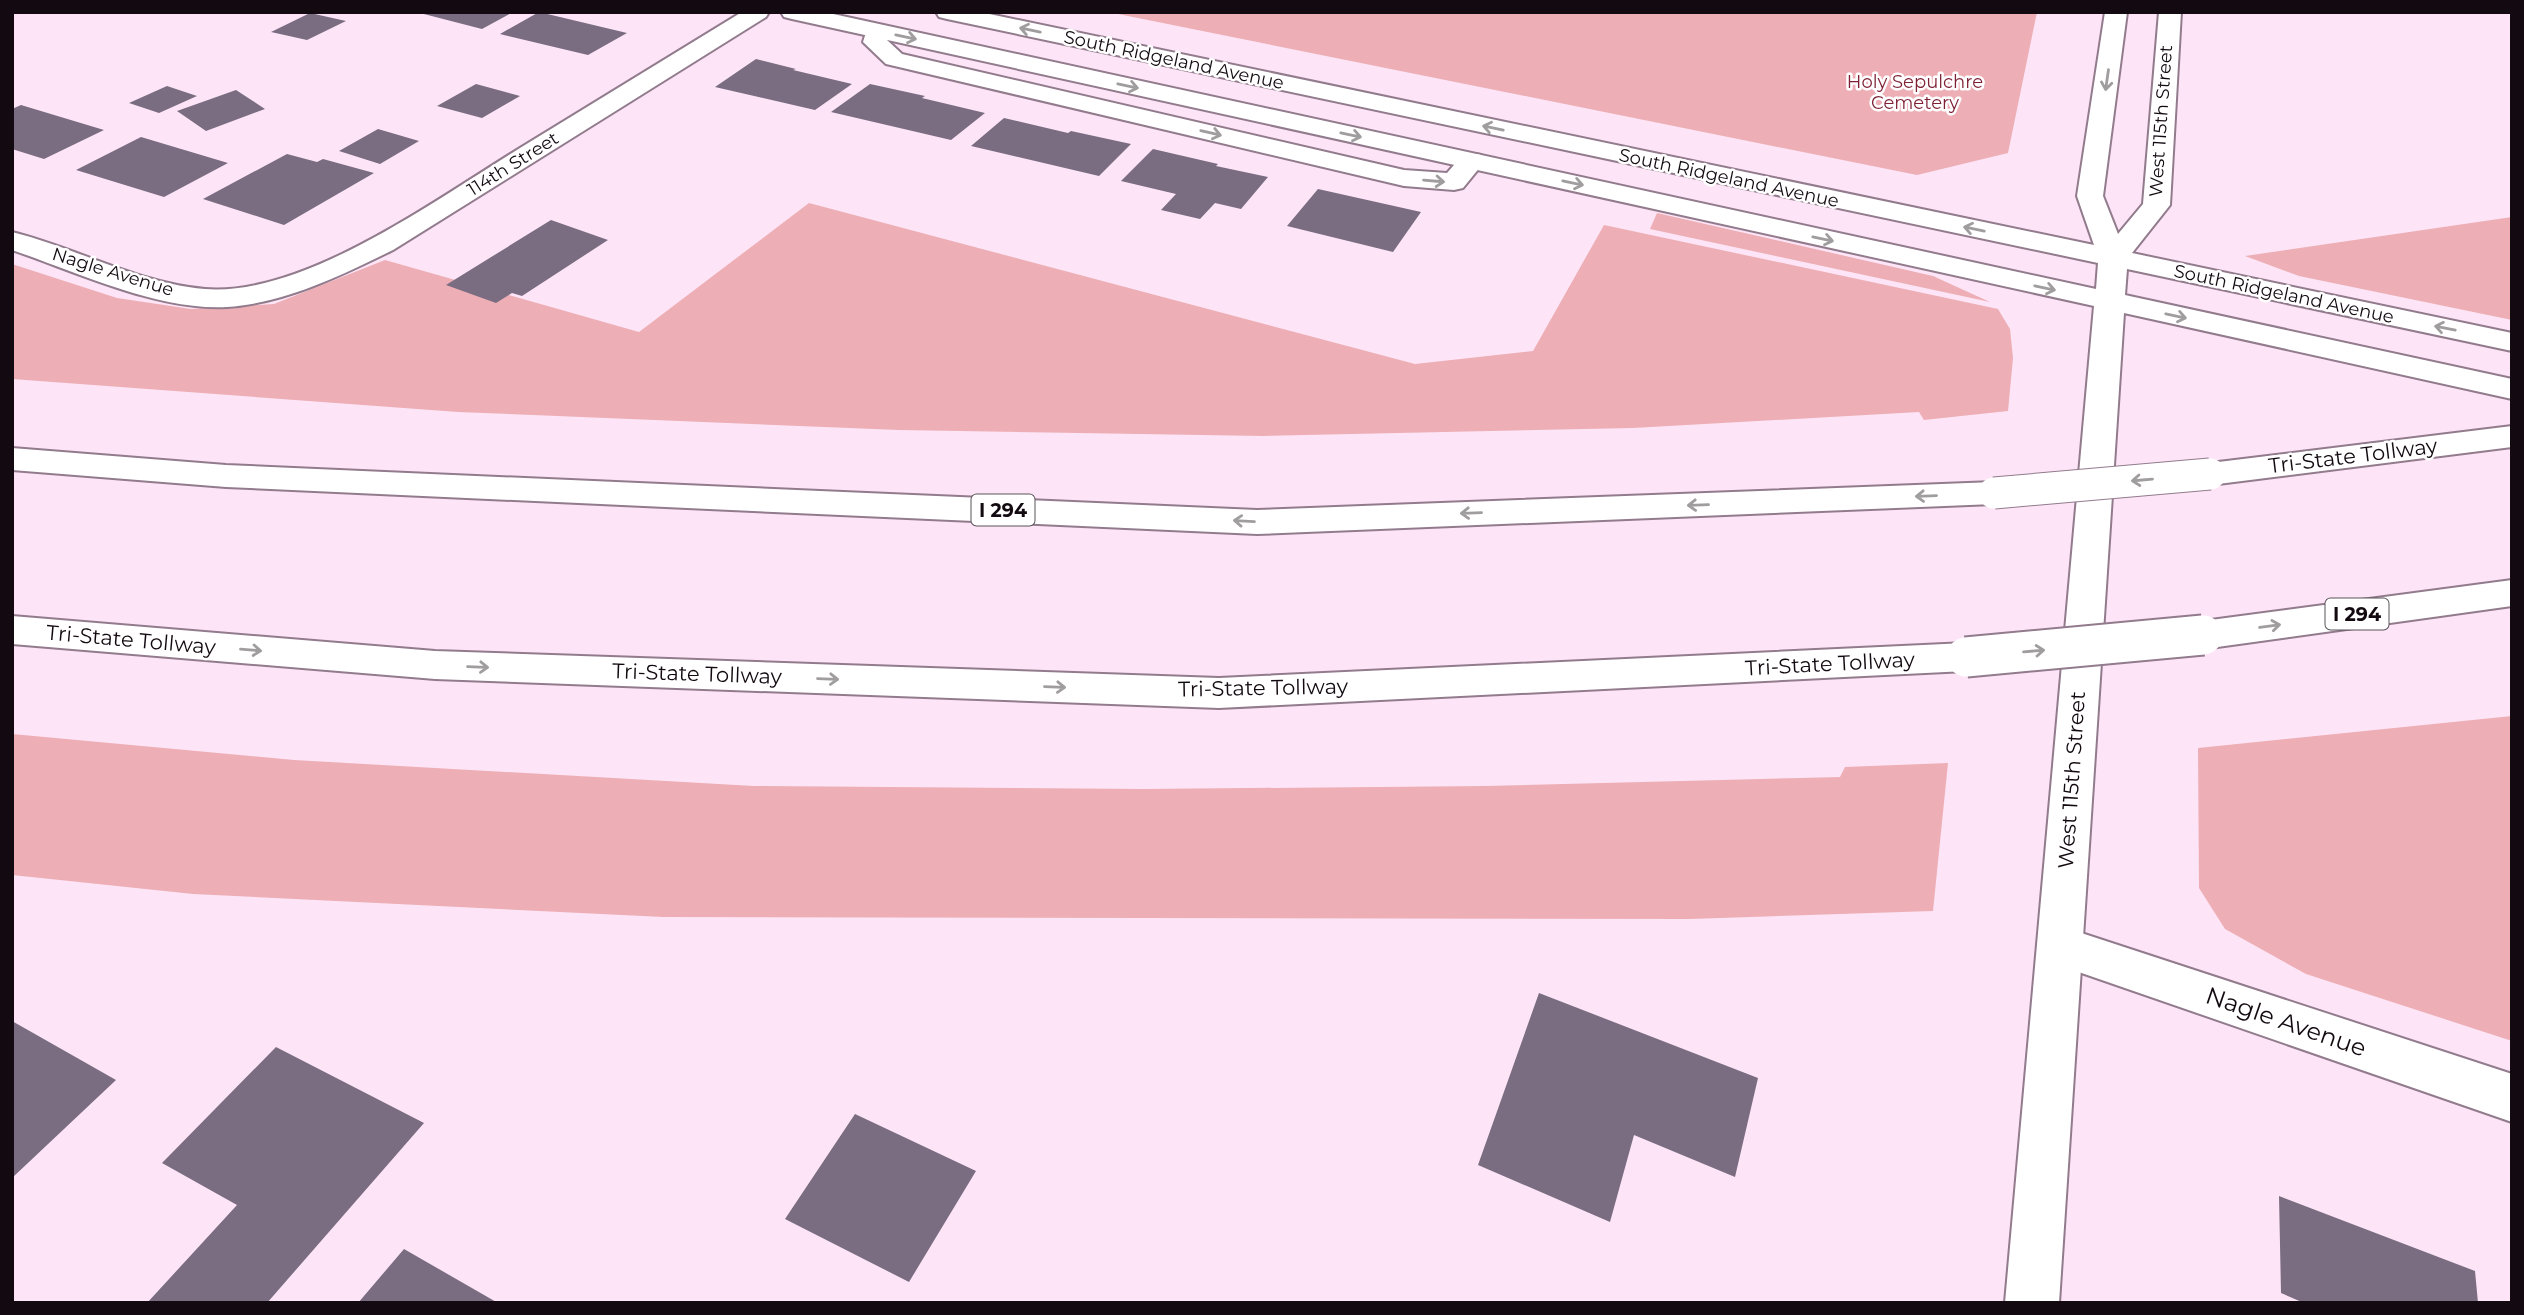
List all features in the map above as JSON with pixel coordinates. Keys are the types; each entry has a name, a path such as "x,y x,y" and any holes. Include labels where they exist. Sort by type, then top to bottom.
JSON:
{"main road":[{"name":"114th Street","path":"257,293 324,274 383,244 758,12"},
{"name":"South Ridgeland Avenue","path":"792,12 876,31 876,42 894,59 1404,178 1454,182 1472,161 2512,388"},
{"name":"South Ridgeland Avenue","path":"947,12 2512,342"},
{"name":"West 115th Street","path":"2032,1303 2113,258 2090,196 2116,12"},
{"name":"West 115th Street","path":"2113,258 2156,205 2169,12"},
{"name":"Nagle Avenue","path":"12,240 161,290 208,298 257,293"},
{"name":"Tri-State Tollway","path":"12,459 226,476 1257,522 1994,493 2210,474 2512,436"},
{"name":"Tri-State Tollway","path":"12,630 435,665 1219,693 1966,657 2203,635 2512,593"},
{"name":"Nagle Avenue","path":"2060,946 2512,1097"}],"green space":[{"name":"Holy Sepulchre Cemetery","path":"1108,12 2037,12 2008,153 1917,175"},
{"path":"809,203 1415,364 1533,351 1604,225 1998,309 2010,329 2013,358 2008,411 1924,420 1919,412 1633,428 1263,436 899,430 458,412 12,379 12,264 117,298 191,309 274,304 385,260 639,332"},
{"path":"1657,213 1933,276 1990,302 1650,229"},
{"path":"2512,217 2512,320 2299,276 2245,256"},
{"path":"2512,716 2512,1041 2306,974 2225,929 2199,888 2198,748"},
{"path":"12,734 294,760 754,786 1143,789 1486,786 1840,777 1845,767 1948,763 1933,911 1690,919 663,917 193,894 12,875"}],"building":[{"path":"416,12 513,12 482,29"},
{"path":"539,12 627,33 588,55 500,34"},
{"path":"310,13 346,21 307,40 271,32"},
{"path":"756,59 852,84 815,110 715,87"},
{"path":"476,84 520,96 482,118 437,106"},
{"path":"870,84 985,113 951,140 831,112"},
{"path":"167,86 197,96 159,113 129,103"},
{"path":"236,90 265,109 206,131 177,111"},
{"path":"21,105 104,130 44,159 12,149 12,109"},
{"path":"1004,118 1131,144 1099,176 971,146"},
{"path":"378,129 419,141 380,164 339,151"},
{"path":"141,137 228,163 164,197 76,170"},
{"path":"1153,149 1268,177 1241,209 1215,203 1200,219 1161,210 1176,194 1121,181"},
{"path":"287,154 317,162 323,159 374,173 284,225 203,199"},
{"path":"1318,189 1421,212 1393,252 1287,226"},
{"path":"551,220 608,240 522,296 512,293 496,303 446,285"},
{"path":"1539,993 1758,1078 1735,1177 1634,1135 1610,1222 1478,1165"},
{"path":"12,1021 116,1080 12,1178"},
{"path":"276,1047 424,1123 267,1303 147,1303 237,1205 162,1163"},
{"path":"855,1114 976,1171 909,1282 785,1219"},
{"path":"2279,1196 2475,1271 2478,1303 2304,1303 2281,1293"},
{"path":"404,1249 498,1303 358,1303"}]}
